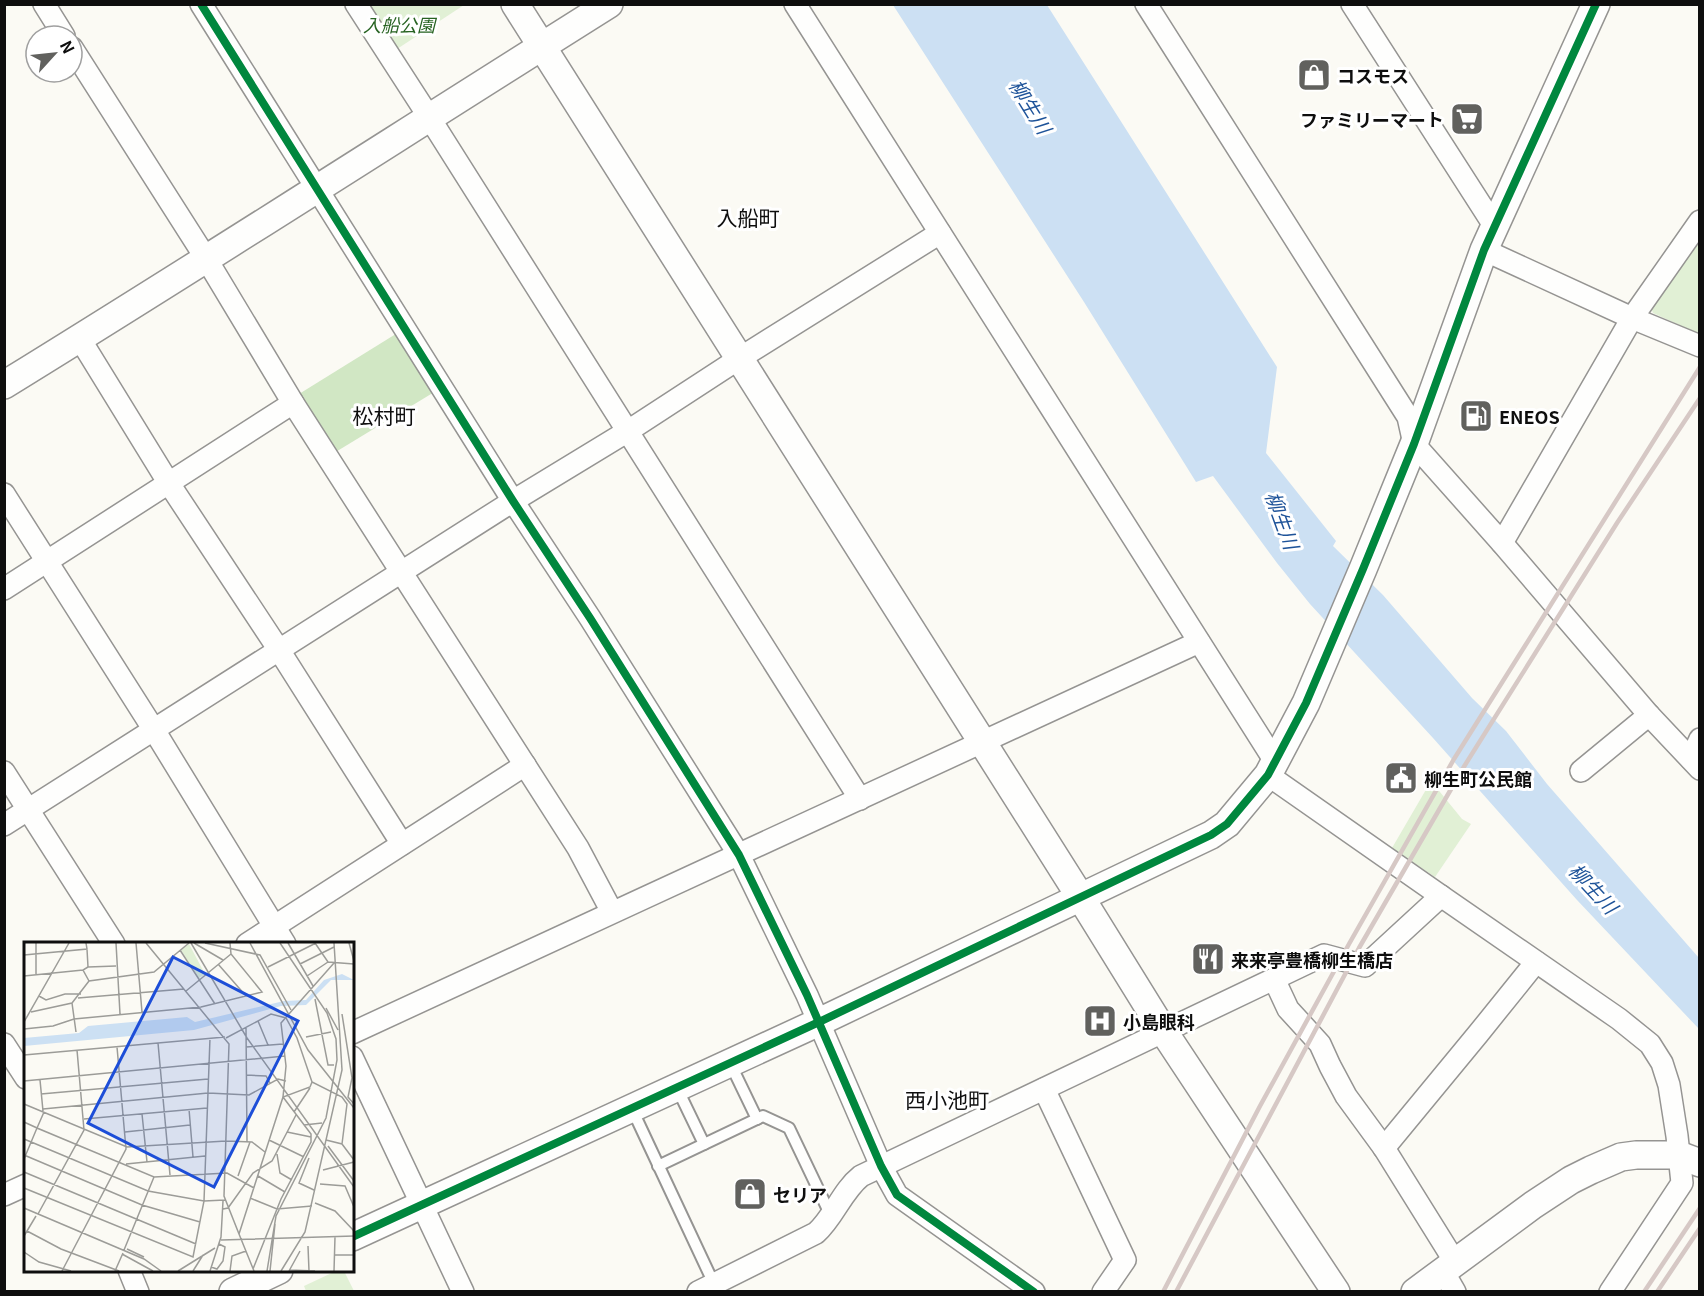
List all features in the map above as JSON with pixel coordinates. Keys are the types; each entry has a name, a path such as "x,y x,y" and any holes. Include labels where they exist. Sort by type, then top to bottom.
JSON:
{"street":[{"path":"44,4 56,24"},
{"path":"201,4 513,501 590,618 739,855 819,1022 881,1166 897,1195 1034,1292"},
{"path":"356,4 860,800"},
{"path":"515,4 1164,1032 1336,1292"},
{"path":"4,386 207,260 609,4"},
{"path":"795,4 1200,642 1272,769 1441,896 1619,1018 1650,1044 1662,1063 1689,1159 1682,1183 1611,1292"},
{"path":"1146,4 1408,417 1414,444 1649,715 1695,764"},
{"path":"1352,4 1490,238 1632,318 1700,346"},
{"path":"354,1236 819,1022 1211,835 1227,824 1272,769 1306,703 1414,444 1490,238 1596,4"},
{"path":"84,67 207,260 293,403 578,848 612,912"},
{"path":"1502,543 1632,318 1700,221"},
{"path":"4,825 402,571 940,233"},
{"path":"80,339 168,482 279,650 402,844"},
{"path":"4,589 293,403"},
{"path":"4,494 154,730 280,935"},
{"path":"354,1032 1200,642"},
{"path":"1581,771 1649,715"},
{"path":"1695,764 1700,739"},
{"path":"254,942 280,935 402,844 525,765"},
{"path":"4,772 113,942"},
{"path":"706,1288 816,1233 825,1226 854,1181 881,1166 1324,955 1365,966 1441,896"},
{"path":"1384,1148 1536,962"},
{"path":"1274,979 1288,1009 1320,1044 1346,1096 1384,1148 1451,1275"},
{"path":"4,1044 24,1075"},
{"path":"354,1061 463,1292"},
{"path":"1044,1089 1125,1260 1103,1292"},
{"path":"1415,1292 1451,1275 1533,1205 1591,1170 1621,1157 1636,1155 1689,1159"},
{"path":"4,1195 24,1186"},
{"path":"130,1272 138,1292"},
{"path":"233,1292 275,1272"}],"lane":[{"path":"730,1063 757,1119"},
{"path":"677,1087 704,1144"},
{"path":"632,1108 658,1166 706,1288"},
{"path":"658,1166 763,1116 789,1128 831,1216"}],"green space":[{"name":"入船公園","path":"364,5 464,5 394,51"},
{"path":"1699,235 1699,334 1653,313 1650,304"},
{"path":"399,332 436,391 334,453 299,394"},
{"path":"1431,781 1462,819 1471,824 1435,877 1392,848"},
{"path":"334,1272 344,1272 354,1291 306,1291 304,1286"}],"water":[{"name":"柳生川","path":"893,5 1047,5 1277,367 1266,453 1336,541 1333,546 1383,595 1472,698 1506,731 1547,784 1699,958 1699,1029 1577,900 1310,604 1213,476 1196,482 1084,302"}],"railway":[{"path":"1163,1292 1260,1106 1454,759 1700,367"},
{"path":"1176,1292 1359,948 1465,765 1617,523 1700,398"},
{"path":"1644,1292 1700,1208"},
{"path":"1657,1292 1700,1228"}],"cycle path":[{"path":"201,4 513,501 590,618 739,855 807,995 881,1166 897,1195 1034,1292"},
{"path":"354,1236 819,1022 1211,835 1227,824 1268,775 1306,703 1414,444 1484,250 1596,4"}],"place":[{"name":"コスモス","path":"1314,75"},
{"name":"ファミリーマート","path":"1467,119"},
{"name":"ENEOS","path":"1476,416"},
{"name":"柳生町公民館","path":"1401,778"},
{"name":"来来亭豊橋柳生橋店","path":"1208,959"},
{"name":"小島眼科","path":"1100,1021"},
{"name":"セリア","path":"750,1194"}],"district":[{"name":"入船町","path":"748,217"},
{"name":"松村町","path":"384,415"},
{"name":"西小池町","path":"947,1099"}]}
